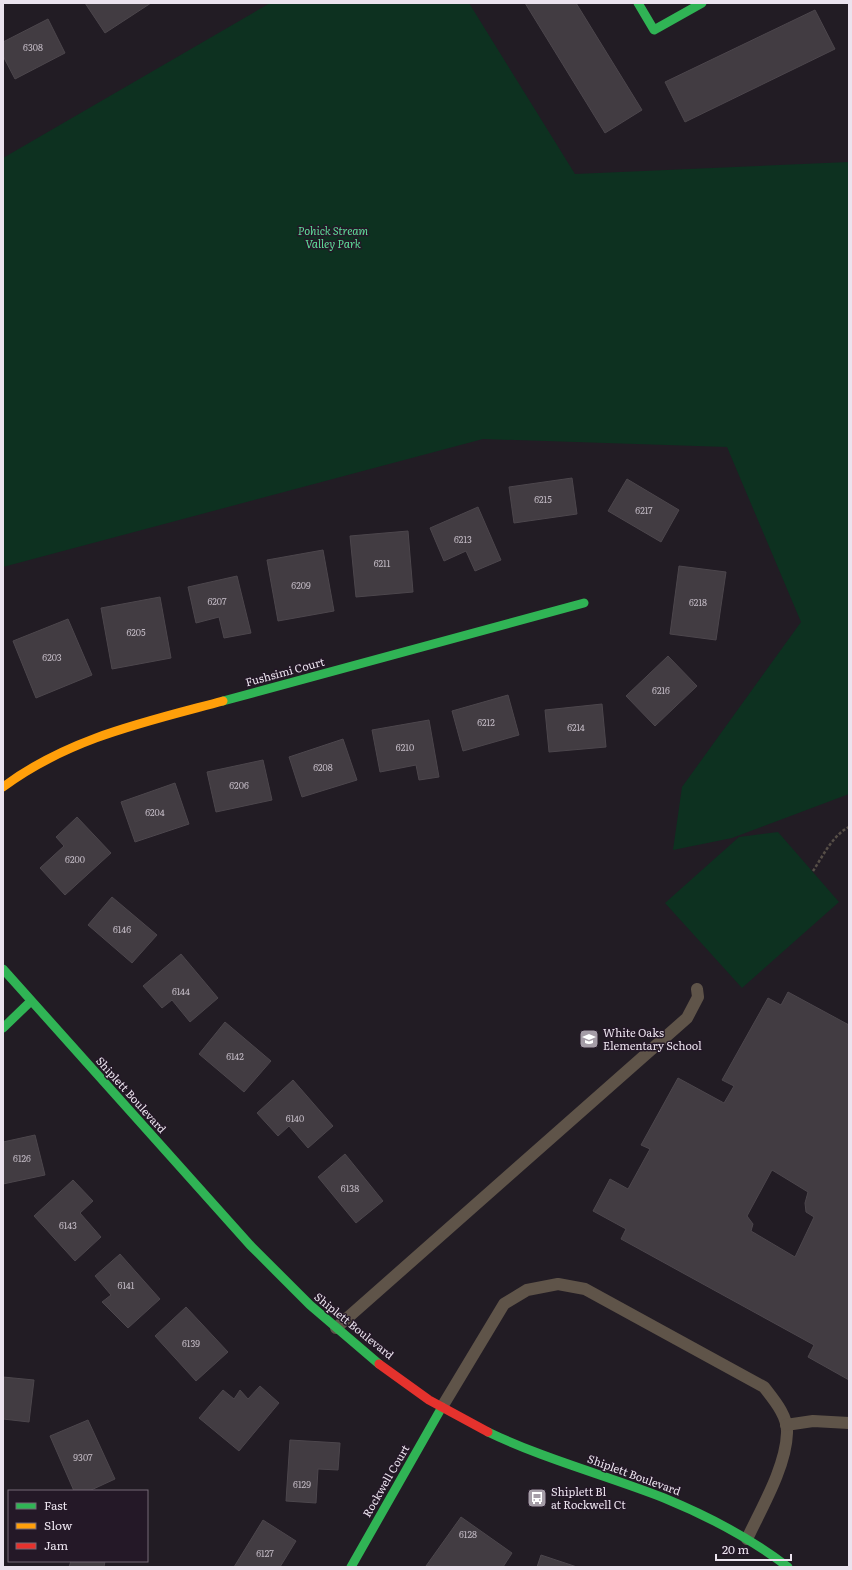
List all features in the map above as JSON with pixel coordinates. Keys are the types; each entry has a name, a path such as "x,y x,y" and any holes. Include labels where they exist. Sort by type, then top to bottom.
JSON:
{"street":[{"path":"638,3 654,30 702,3"},
{"name":"Fushsimi Court","path":"3,787 48,757 84,741 113,731 584,604"},
{"name":"Shiplett Boulevard","path":"3,969 250,1245 291,1288 336,1328 420,1394 442,1407 509,1441 684,1506 747,1539 788,1567"},
{"path":"3,1028 31,1001"},
{"name":"Rockwell Court","path":"351,1567 442,1407"}],"lane":[{"path":"336,1328 687,1018 698,997 697,989"},
{"path":"442,1407 504,1304 527,1290 558,1284 586,1289 764,1387 780,1408 787,1432 781,1465 747,1539"},
{"path":"786,1425 813,1420 849,1423"}],"path":[{"path":"813,871 831,843 841,831 849,827"}],"green space":[{"name":"Pohick Stream Valley Park","path":"270,3 469,3 575,174 849,162 849,794 732,838 673,850 682,787 801,622 727,447 483,439 3,567 3,158"},
{"path":"778,832 839,902 742,988 665,903 739,837"}],"building":[{"path":"85,3 151,3 105,33"},
{"path":"525,3 576,3 642,110 605,133"},
{"path":"815,10 835,49 685,122 665,82"},
{"path":"48,19 65,53 15,79 3,56 3,42"},
{"path":"572,478 577,514 514,523 509,487"},
{"path":"627,479 679,510 661,542 608,511"},
{"path":"478,507 501,560 475,571 466,551 444,561 430,528"},
{"path":"408,531 413,592 356,597 350,536"},
{"path":"323,550 334,611 278,621 267,560"},
{"path":"679,566 726,572 716,640 670,634"},
{"path":"237,576 251,633 224,638 219,617 196,623 188,587"},
{"path":"160,597 171,658 112,669 101,608"},
{"path":"68,619 92,675 36,698 13,641"},
{"path":"668,656 697,686 655,726 626,696"},
{"path":"508,695 519,735 463,751 452,711"},
{"path":"602,704 606,747 549,752 545,710"},
{"path":"429,720 439,777 419,780 416,765 380,772 372,730"},
{"path":"343,739 357,780 302,797 289,757"},
{"path":"263,760 272,800 216,812 207,772"},
{"path":"175,783 189,824 135,842 121,802"},
{"path":"77,817 111,853 65,895 40,868 64,846 56,837"},
{"path":"112,897 157,935 132,963 88,925"},
{"path":"181,954 218,998 190,1022 172,1000 162,1008 143,986"},
{"path":"788,992 849,1025 849,1380 808,1357 814,1345 621,1239 626,1229 593,1211 610,1179 628,1189 650,1149 641,1145 678,1078 724,1103 734,1086 722,1080 768,998 781,1005","holes":["772,1170 808,1192 805,1203 806,1212 814,1217 795,1257 751,1231 753,1224 747,1216"]},
{"path":"225,1022 271,1061 244,1092 199,1054"},
{"path":"293,1080 333,1126 308,1148 289,1126 278,1136 257,1113"},
{"path":"35,1135 45,1175 3,1184 3,1142"},
{"path":"345,1154 383,1201 356,1223 318,1177"},
{"path":"73,1180 93,1201 80,1213 101,1237 75,1261 34,1216"},
{"path":"120,1254 160,1299 128,1328 102,1302 111,1295 95,1276"},
{"path":"186,1307 228,1352 196,1381 155,1336"},
{"path":"3,1377 34,1380 29,1422 3,1419"},
{"path":"260,1386 279,1403 239,1451 199,1418 223,1390 234,1399 240,1390 248,1399"},
{"path":"88,1420 115,1479 91,1490 74,1490 50,1436"},
{"path":"290,1440 340,1443 338,1470 318,1469 316,1503 286,1501"},
{"path":"461,1517 512,1553 503,1567 426,1566"},
{"path":"263,1520 296,1541 280,1567 234,1567"},
{"path":"541,1555 577,1567 537,1567"},
{"path":"71,1562 105,1562 104,1567 69,1567"}],"traffic: fast":[{"path":"638,3 654,30 702,3"},
{"path":"223,701 584,603"},
{"path":"3,969 250,1245 310,1305 379,1364"},
{"path":"3,1028 31,1001"},
{"path":"351,1567 442,1407"},
{"path":"488,1432 553,1459 680,1505 713,1520 744,1537 774,1556 788,1567"}],"traffic: slow":[{"path":"3,787 28,770 81,744 165,716 223,701"}],"traffic: jam":[{"path":"379,1364 429,1400 488,1432"}],"place":[{"name":"White Oaks Elementary School","path":"589,1039"},
{"name":"Shiplett Bl at Rockwell Ct","path":"537,1498"}]}
